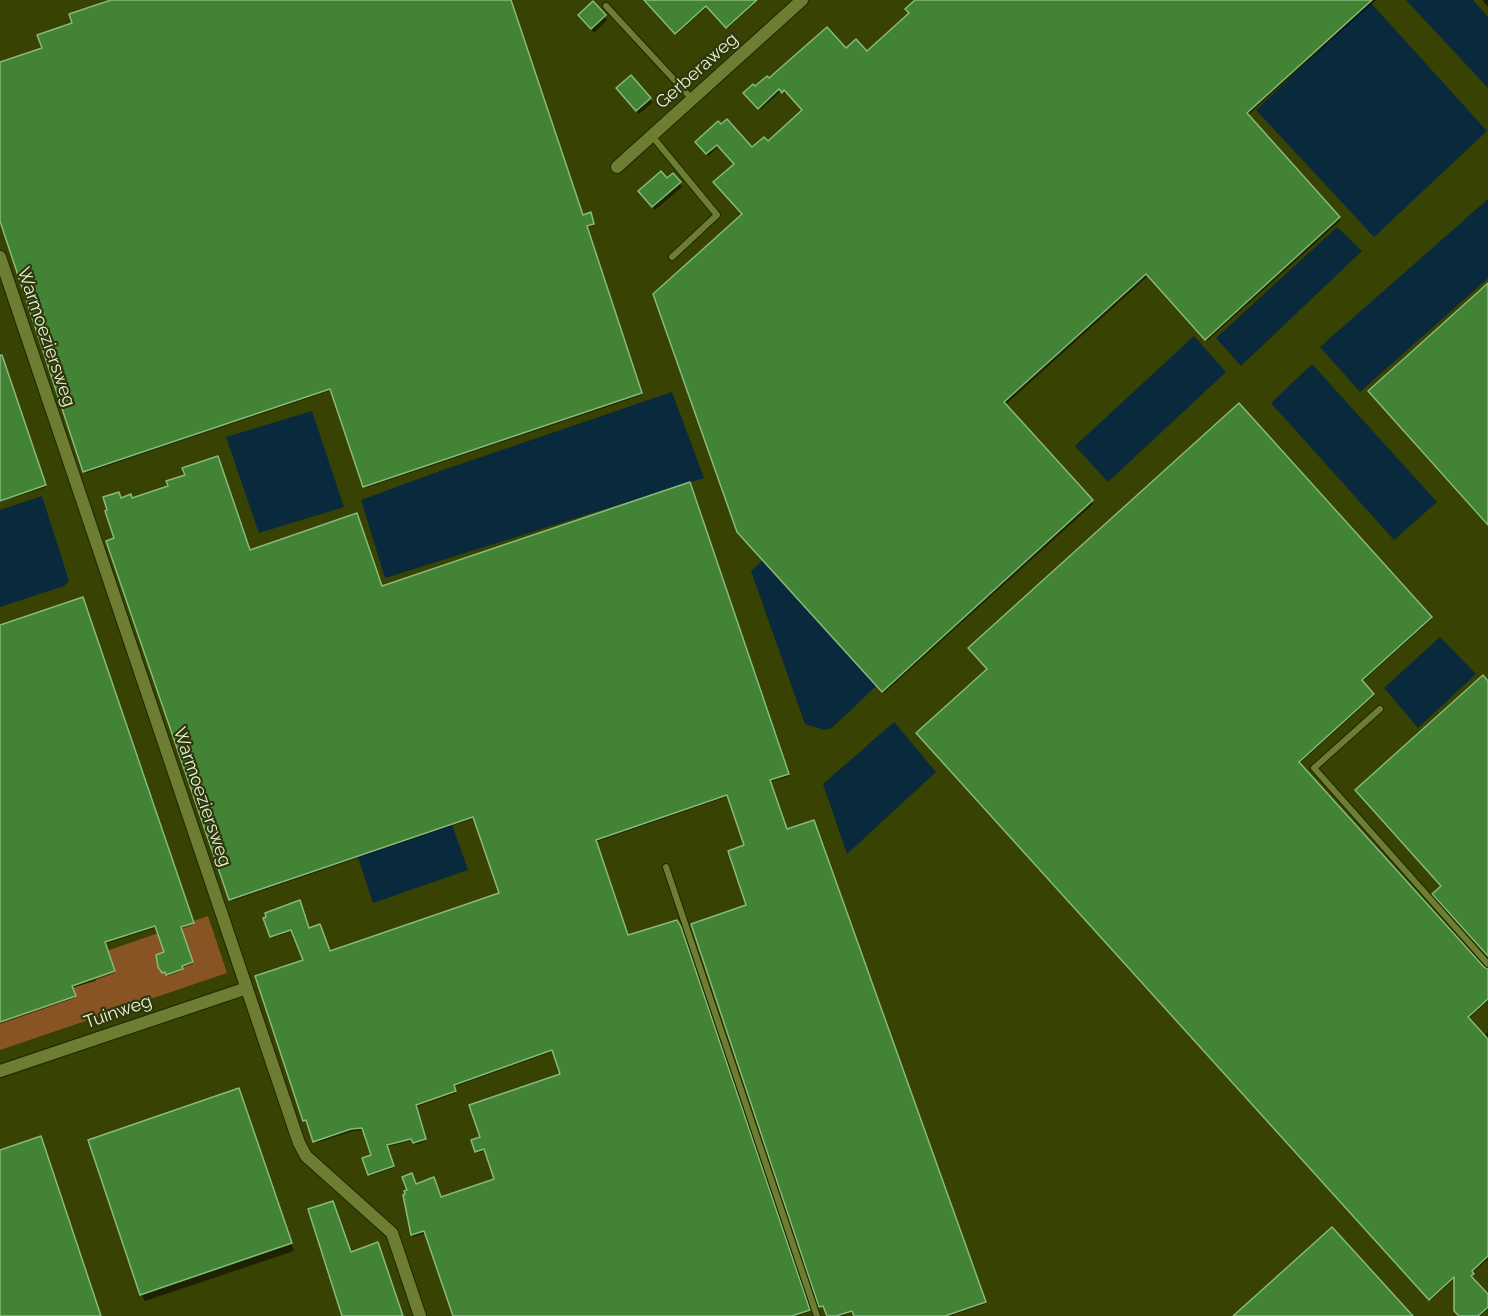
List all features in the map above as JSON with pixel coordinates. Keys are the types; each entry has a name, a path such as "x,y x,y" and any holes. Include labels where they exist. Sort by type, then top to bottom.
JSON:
{"street":[{"name":"Gerberaweg","path":"617,167 802,0"},
{"name":"Warmoeziersweg","path":"0,257 299,1143 306,1156 392,1233 420,1316"},
{"name":"Tuinweg","path":"0,1071 248,988"}],"lane":[{"path":"606,6 692,100"},
{"path":"652,136 717,215 672,256"},
{"path":"1380,709 1314,768 1488,964"},
{"path":"666,867 817,1316"}],"shaded area":[{"path":"208,916 227,973 0,1050 0,986 71,988 96,981 89,957"}],"water":[{"path":"1406,0 1473,0 1488,17 1488,88"},
{"path":"1370,2 1487,131 1374,237 1256,110"},
{"path":"1488,199 1488,278 1360,392 1320,347"},
{"path":"1337,227 1362,251 1241,366 1216,338"},
{"path":"1194,336 1226,372 1108,482 1075,446"},
{"path":"1312,364 1437,502 1394,540 1271,403"},
{"path":"672,392 704,478 385,578 361,500"},
{"path":"312,411 344,507 259,533 226,437"},
{"path":"42,496 69,581 64,586 0,607 0,510"},
{"path":"804,523 916,648 832,728 824,730 805,724 751,571"},
{"path":"1440,637 1476,674 1418,728 1384,688"},
{"path":"894,722 936,772 847,854 823,784"},
{"path":"451,822 468,870 373,903 358,857"}],"building":[{"path":"111,0 511,0 583,215 591,212 594,224 587,226 642,393 363,487 330,389 83,472 0,221 0,62 42,48 37,35 72,23 69,14"},
{"path":"644,0 757,0 726,28 706,6 675,34"},
{"path":"915,0 1372,0 1247,113 1340,217 1205,340 1146,274 1004,402 1093,500 882,692 737,532 653,294 742,214 713,182 734,164 717,145 706,154 695,142 718,121 721,124 727,119 752,147 764,137 768,141 802,110 784,90 782,93 779,89 758,109 743,93 753,84 755,86 767,76 769,78 827,27 846,48 856,39 867,51 909,13 905,9"},
{"path":"593,1 606,15 591,29 578,15"},
{"path":"631,75 651,98 636,111 616,88"},
{"path":"661,171 667,178 673,173 681,182 652,207 638,191"},
{"path":"1488,283 1488,525 1368,391"},
{"path":"0,355 2,355 46,485 0,501"},
{"path":"1239,403 1432,617 1362,680 1374,694 1299,762 1488,969 1488,999 1468,1017 1488,1039 1488,1256 1472,1271 1474,1274 1471,1276 1488,1294 1488,1307 1478,1316 1459,1316 1454,1311 1454,1277 1429,1300 916,733 987,669 968,648"},
{"path":"218,456 250,550 357,513 382,586 690,482 789,774 770,780 787,829 814,820 986,1302 945,1316 854,1316 852,1311 827,1316 823,1306 819,1307 691,924 746,905 728,851 744,845 727,795 596,840 628,935 677,920 681,927 810,1310 792,1316 453,1316 424,1231 411,1235 403,1195 407,1190 402,1177 412,1173 416,1184 434,1177 441,1197 494,1179 484,1149 475,1152 471,1140 480,1137 469,1105 560,1074 552,1050 454,1085 456,1091 416,1105 426,1139 413,1143 411,1139 387,1145 394,1166 368,1175 362,1158 371,1155 362,1128 351,1129 313,1142 306,1120 303,1121 255,976 303,960 291,930 270,937 263,918 266,917 265,913 300,900 309,928 320,924 330,951 499,893 473,817 229,900 106,541 114,538 103,497 119,492 121,498 131,494 132,498 168,486 166,481 185,475 182,468"},
{"path":"83,597 194,923 181,927 193,962 182,966 183,969 166,975 165,972 162,973 158,967 156,955 164,952 155,926 105,942 115,971 72,986 76,996 0,1022 0,625"},
{"path":"1483,675 1488,681 1488,956 1432,894 1441,886 1355,790"},
{"path":"239,1088 292,1243 140,1295 88,1140"},
{"path":"41,1136 101,1316 0,1316 0,1150"},
{"path":"333,1201 351,1252 378,1242 403,1316 342,1316 308,1209"},
{"path":"1332,1227 1413,1316 1233,1316"}]}
